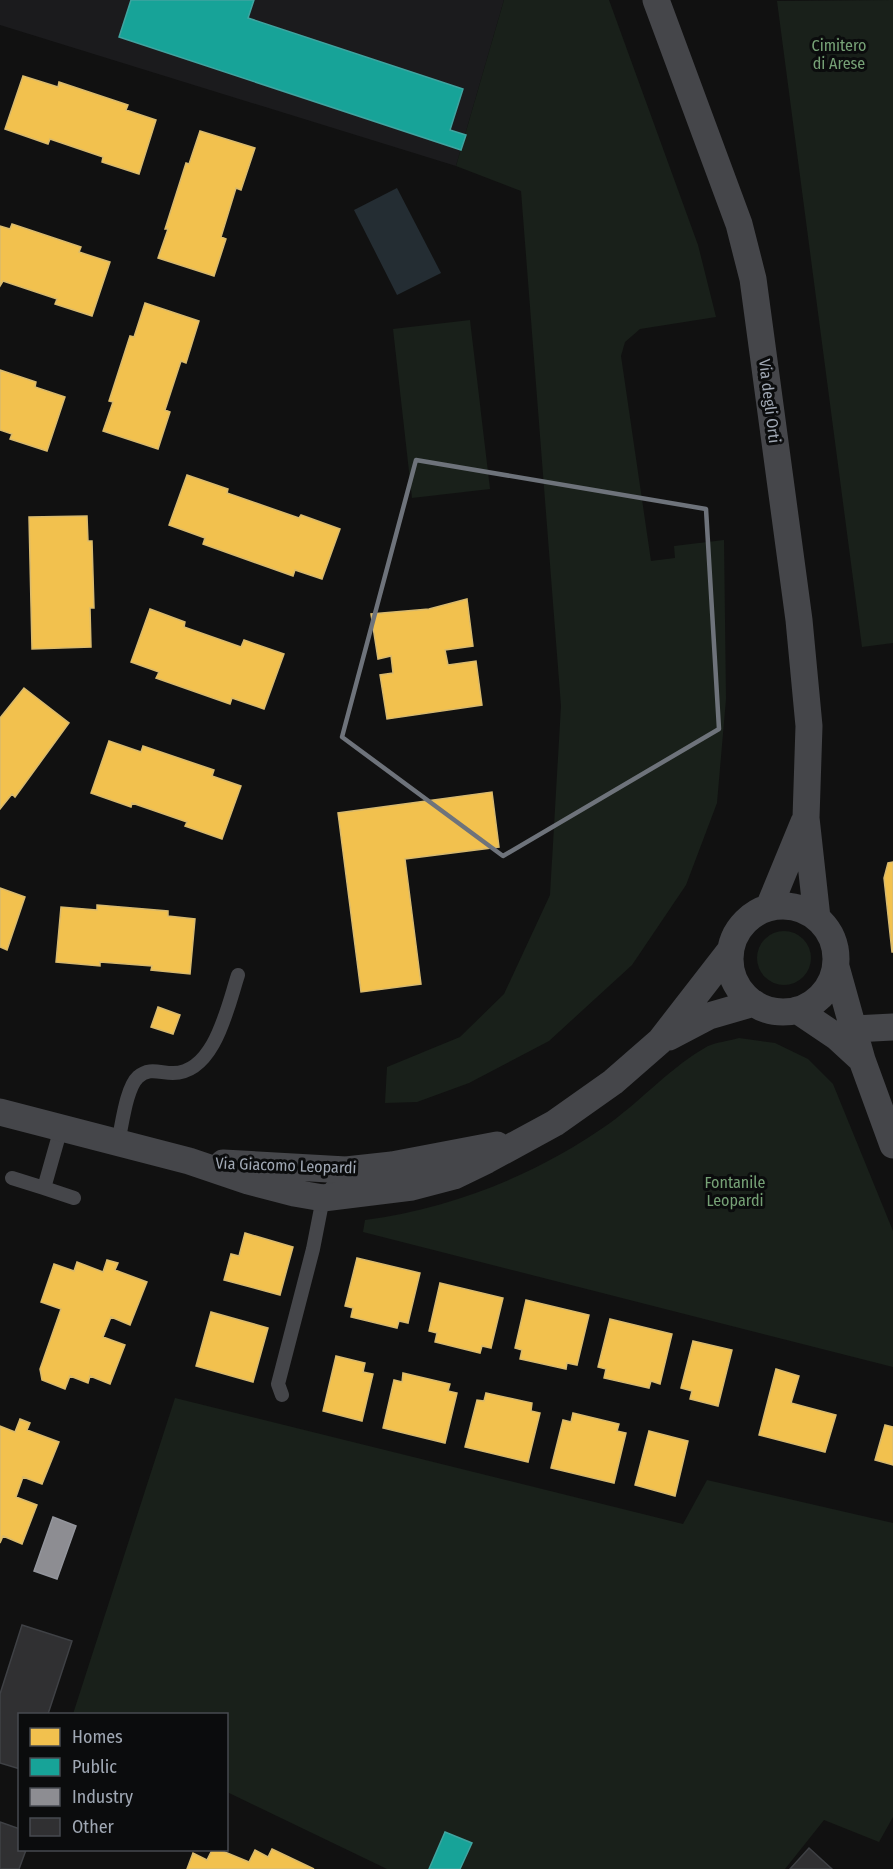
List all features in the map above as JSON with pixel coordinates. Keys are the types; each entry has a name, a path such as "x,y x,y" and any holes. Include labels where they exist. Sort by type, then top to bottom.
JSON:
{"street":[{"name":"Via degli Orti","path":"656,0 740,224 753,279 800,631 809,726 806,818 818,918"},
{"name":"Via degli Orti","path":"769,907 806,818"},
{"path":"837,967 825,991 812,1003 797,1010 775,1011 754,1004 734,981 729,952 734,936 743,923 755,913 769,907 787,905 803,909 818,918 828,930 835,944 837,967 862,1060 893,1145"},
{"name":"Via Giacomo Leopardi","path":"0,1112 189,1161 248,1181 323,1198 412,1187 454,1176 524,1140 579,1107 613,1082 660,1041 729,952"},
{"name":"Via Giacomo Leopardi","path":"660,1041 709,1016 754,1004"},
{"path":"797,1010 837,1036 862,1060"},
{"path":"854,1029 893,1027"},
{"name":"Via Giacomo Leopardi","path":"189,1161 346,1170 392,1165 524,1140"}],"lane":[{"path":"118,1142 134,1082 148,1072 181,1071 207,1054 222,1025 238,975"},
{"path":"44,1188 61,1128"},
{"path":"282,1395 278,1384 313,1249 323,1198 346,1170"},
{"path":"12,1179 74,1198"}],"highlighted area":[{"path":"416,460 706,509 719,729 503,856 342,737"}],"shaded area":[{"path":"0,0 504,0 456,166 0,25"},
{"path":"397,188 441,273 397,295 354,210"}],"green space":[{"path":"504,0 609,0 698,245 716,317 640,329 625,342 621,356 651,561 675,558 674,546 724,540 726,699 717,803 686,885 632,965 549,1041 469,1083 417,1102 385,1103 387,1067 460,1037 504,994 550,895 561,706 521,191 456,166"},
{"name":"Cimitero di Arese","path":"893,0 893,643 862,647 777,1"},
{"path":"470,320 490,489 412,498 393,329"},
{"path":"784,931 794,933 803,939 809,948 811,958 809,968 803,977 794,983 784,985 774,983 765,977 759,968 757,958 759,948 765,939 774,933"},
{"name":"Fontanile Leopardi","path":"739,1038 775,1043 808,1059 833,1084 893,1231 893,1367 363,1232 365,1220 431,1207 463,1197 494,1186 554,1158 610,1123 695,1054 708,1046"},
{"path":"175,1398 683,1524 707,1480 893,1523 893,1817 879,1842 824,1820 785,1869 387,1869 228,1792 228,1713 73,1713"}],"building: Homes":[{"path":"23,76 58,87 59,82 128,105 126,110 156,120 139,174 102,162 103,157 50,139 48,144 5,129"},
{"path":"200,131 255,148 241,190 236,188 221,237 226,239 214,276 158,258 186,163 189,164"},
{"path":"12,224 81,247 79,252 110,262 92,316 55,304 57,299 3,281 0,286 0,226 10,229"},
{"path":"145,303 199,321 186,363 181,361 165,410 170,412 158,449 103,431 113,402 109,401 130,336 134,337"},
{"path":"0,370 36,382 35,387 65,397 47,451 10,439 12,434 0,430"},
{"path":"187,475 228,489 227,493 299,518 301,515 340,529 322,579 295,570 293,576 203,544 205,538 169,525"},
{"path":"87,516 88,541 92,541 94,608 90,608 91,647 32,649 29,517"},
{"path":"467,599 473,646 445,650 448,665 476,661 482,705 387,719 380,675 393,673 391,656 378,659 371,614 429,609"},
{"path":"150,609 185,622 184,627 241,647 244,640 284,654 264,709 232,698 230,704 156,678 159,672 131,662"},
{"path":"24,688 69,723 15,797 12,794 0,809 0,718"},
{"path":"109,741 141,752 143,746 214,770 212,776 241,786 222,839 185,826 187,822 132,803 131,807 91,793"},
{"path":"492,792 499,847 405,859 421,984 361,992 338,813"},
{"path":"893,862 892,952 884,878 888,863"},
{"path":"0,888 25,897 7,950 0,947"},
{"path":"97,905 168,911 168,916 195,919 190,974 151,970 152,966 100,962 100,966 56,962 61,907 97,910"},
{"path":"158,1007 180,1015 173,1034 151,1027"},
{"path":"245,1233 293,1247 280,1295 224,1280 231,1254 239,1256"},
{"path":"357,1258 420,1273 408,1323 399,1321 397,1328 351,1317 353,1308 345,1306"},
{"path":"107,1260 118,1263 115,1270 147,1282 130,1325 111,1317 103,1337 125,1345 110,1384 90,1376 88,1383 70,1376 65,1389 42,1380 40,1369 61,1309 41,1302 54,1264 74,1271 77,1262 103,1272"},
{"path":"440,1283 503,1298 491,1348 482,1346 480,1353 435,1342 437,1333 429,1331"},
{"path":"526,1300 589,1315 577,1365 567,1363 566,1369 520,1359 522,1350 515,1348"},
{"path":"211,1312 268,1328 253,1382 196,1366"},
{"path":"610,1319 672,1334 660,1384 651,1381 649,1388 604,1378 606,1369 598,1367"},
{"path":"693,1341 732,1350 718,1406 690,1399 692,1391 681,1388"},
{"path":"336,1356 365,1363 363,1372 373,1374 362,1421 323,1411"},
{"path":"776,1369 799,1376 791,1403 836,1415 825,1452 759,1435"},
{"path":"403,1373 450,1384 448,1391 457,1393 445,1443 383,1428 394,1380 402,1382"},
{"path":"486,1393 532,1403 531,1411 540,1413 528,1462 465,1447 477,1400 484,1401"},
{"path":"573,1413 619,1424 617,1431 626,1433 614,1483 551,1468 563,1420 571,1422"},
{"path":"20,1419 30,1423 27,1430 59,1442 42,1484 23,1477 16,1497 37,1505 22,1544 3,1536 0,1543 0,1426 15,1432"},
{"path":"885,1425 893,1427 893,1465 875,1460"},
{"path":"649,1431 688,1441 675,1496 635,1485"},
{"path":"272,1849 314,1869 187,1869 193,1853 207,1860 212,1851 222,1851 249,1862 255,1850 268,1857"}],"building: Public":[{"path":"131,0 254,0 248,18 463,89 450,130 466,135 461,150 119,37"},
{"path":"445,1832 472,1843 460,1869 429,1869"}],"building: Industry":[{"path":"53,1517 76,1526 57,1579 34,1571"}],"building: Other":[{"path":"22,1625 72,1641 48,1713 18,1713 18,1768 0,1763 0,1694"},
{"path":"0,1822 18,1828 18,1851 26,1851 19,1869 0,1869"},
{"path":"809,1848 832,1869 790,1869"}]}
